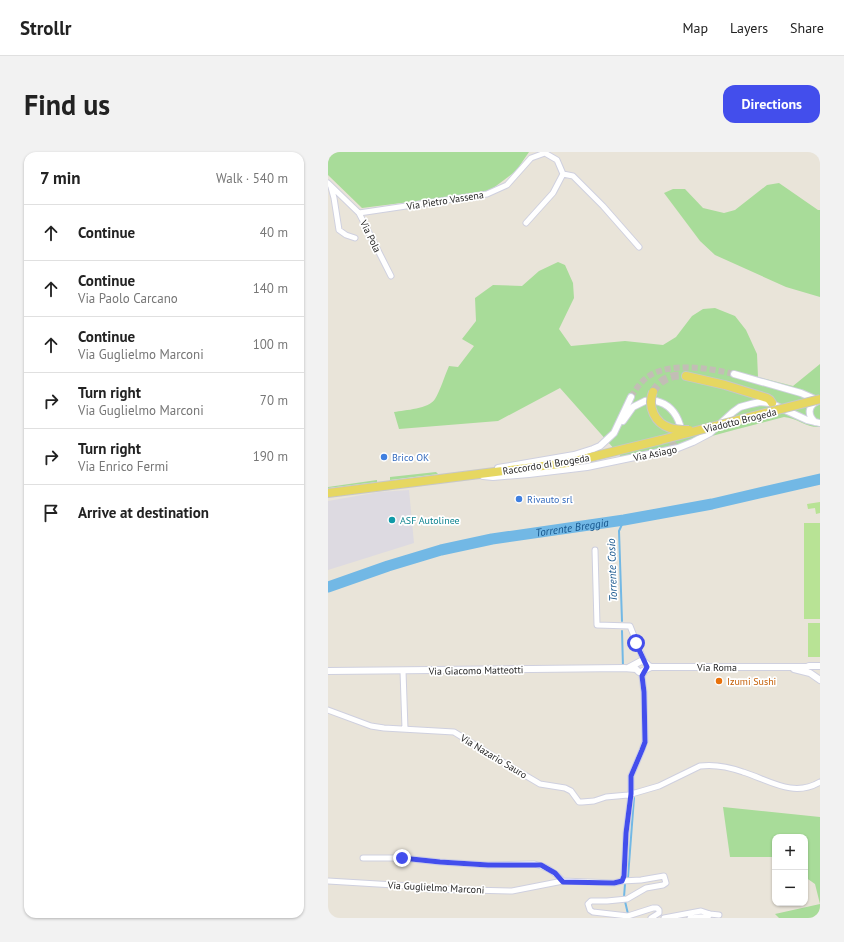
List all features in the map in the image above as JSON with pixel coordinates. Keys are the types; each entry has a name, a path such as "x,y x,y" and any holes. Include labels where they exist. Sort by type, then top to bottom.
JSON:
{"main road":[{"path":"686,376 725,385 767,398 772,403"},
{"path":"652,392 652,411 656,419 662,424 676,430 700,430"},
{"name":"Viadotto Brogeda","path":"661,440 820,400"},
{"name":"Raccordo di Brogeda","path":"477,475 567,463 661,440"},
{"name":"Via Asiago","path":"328,493 477,475"}],"street":[{"name":"Via Pietro Vassena","path":"360,213 487,194 507,185 531,158 546,153 557,160 563,174"},
{"path":"526,224 553,193 563,174 573,176 603,206 639,247"},
{"path":"329,185 334,198 339,230 346,235 355,238"},
{"name":"Via Pola","path":"329,185 360,213 391,276"},
{"path":"734,374 801,393 820,400"},
{"name":"Via Asiago","path":"477,475 491,469 567,456 585,452 600,446 614,433 631,397"},
{"path":"818,423 813,421 809,411 813,404 820,400"},
{"path":"614,433 633,407 645,401"},
{"path":"656,401 665,404 672,410 680,425"},
{"name":"Via Asiago","path":"477,475 493,477 568,470 686,446 710,433 740,407 760,402 772,403 807,420 818,423"},
{"path":"661,452 671,446"},
{"path":"595,550 596,625 630,626 647,666 642,676 645,742 631,774 631,794 626,833 624,876 622,881"},
{"path":"643,680 638,676 637,668 641,660 647,666"},
{"path":"637,668 641,672 647,666"},
{"name":"Via Roma","path":"647,666 783,667 810,670 820,680"},
{"path":"810,670 820,666"},
{"name":"Via Giacomo Matteotti","path":"328,672 637,668"},
{"path":"403,671 405,729"},
{"name":"Via Nazario Sauro","path":"328,710 371,726 454,732 540,784 565,788 571,791 579,802 594,801 606,797 631,794"},
{"path":"631,794 659,786 691,770 706,765 736,770 785,787 808,787 820,782"},
{"path":"363,858 402,858 472,864 541,865 555,873 563,882"},
{"name":"Via Guglielmo Marconi","path":"328,881 411,886 429,889 512,891 563,882 614,883 664,876 666,883 664,885 646,888 625,899 607,901 591,900 588,904 590,910 593,912 624,916 657,908 659,913 651,918"},
{"path":"664,918 701,911 719,915"},
{"path":"690,918 700,916 708,917 710,914"}],"shaded area":[{"path":"409,490 414,543 328,570 328,501 379,492"}],"green space":[{"path":"328,152 529,152 516,171 488,192 362,208 328,175"},
{"path":"779,183 820,210 820,297 786,287 715,255 700,241 664,193 673,189 685,189 703,208 724,213 735,210 767,185"},
{"path":"558,262 565,265 573,283 574,298 559,329 571,346 625,341 663,345 676,337 692,316 703,309 715,308 735,316 746,330 757,354 758,377 793,386 820,364 820,427 811,426 784,417 624,460 560,388 498,421 399,429 394,412 422,407 432,402 439,392 449,366 458,367 474,346 462,339 476,321 475,298 493,285 522,286 539,271"},
{"path":"436,472 438,474 390,480 390,477"},
{"path":"377,480 377,482 328,488 328,487"},
{"path":"820,502 820,513 816,514 815,508 808,509 807,504"},
{"path":"804,523 820,523 820,619 804,619"},
{"path":"808,623 820,623 820,657 808,657"},
{"path":"723,807 820,817 820,904 815,884 808,879 808,834 772,834 772,857 730,857"},
{"path":"820,904 820,918 779,918 775,914"}],"waterway":[{"name":"Torrente Breggia","path":"328,587 388,566 441,550 492,539 624,520 712,504 820,479"},
{"name":"Torrente Cosio","path":"622,621 619,531 624,520"},
{"name":"Torrente Cosio","path":"622,631 623,667"},
{"name":"Torrente Cosio","path":"628,877 634,798"},
{"name":"Torrente Cosio","path":"625,884 624,897 628,914"}],"tunnel":[{"path":"631,397 646,378 668,369 702,368 734,374"},
{"path":"653,392 656,387 667,378 686,376"},
{"path":"671,446 679,437 680,433"}],"place":[{"name":"Brico OK","path":"384,457"},
{"name":"Rivauto srl","path":"519,499"},
{"name":"ASF Autolinee","path":"392,520"},
{"name":"Izumi Sushi","path":"719,681"}],"route":[{"path":"402,858 488,865 534,864 548,868 563,882 614,883 622,881 624,876 626,833 631,794 631,774 645,742 644,692 642,676 647,667 636,643"}]}
